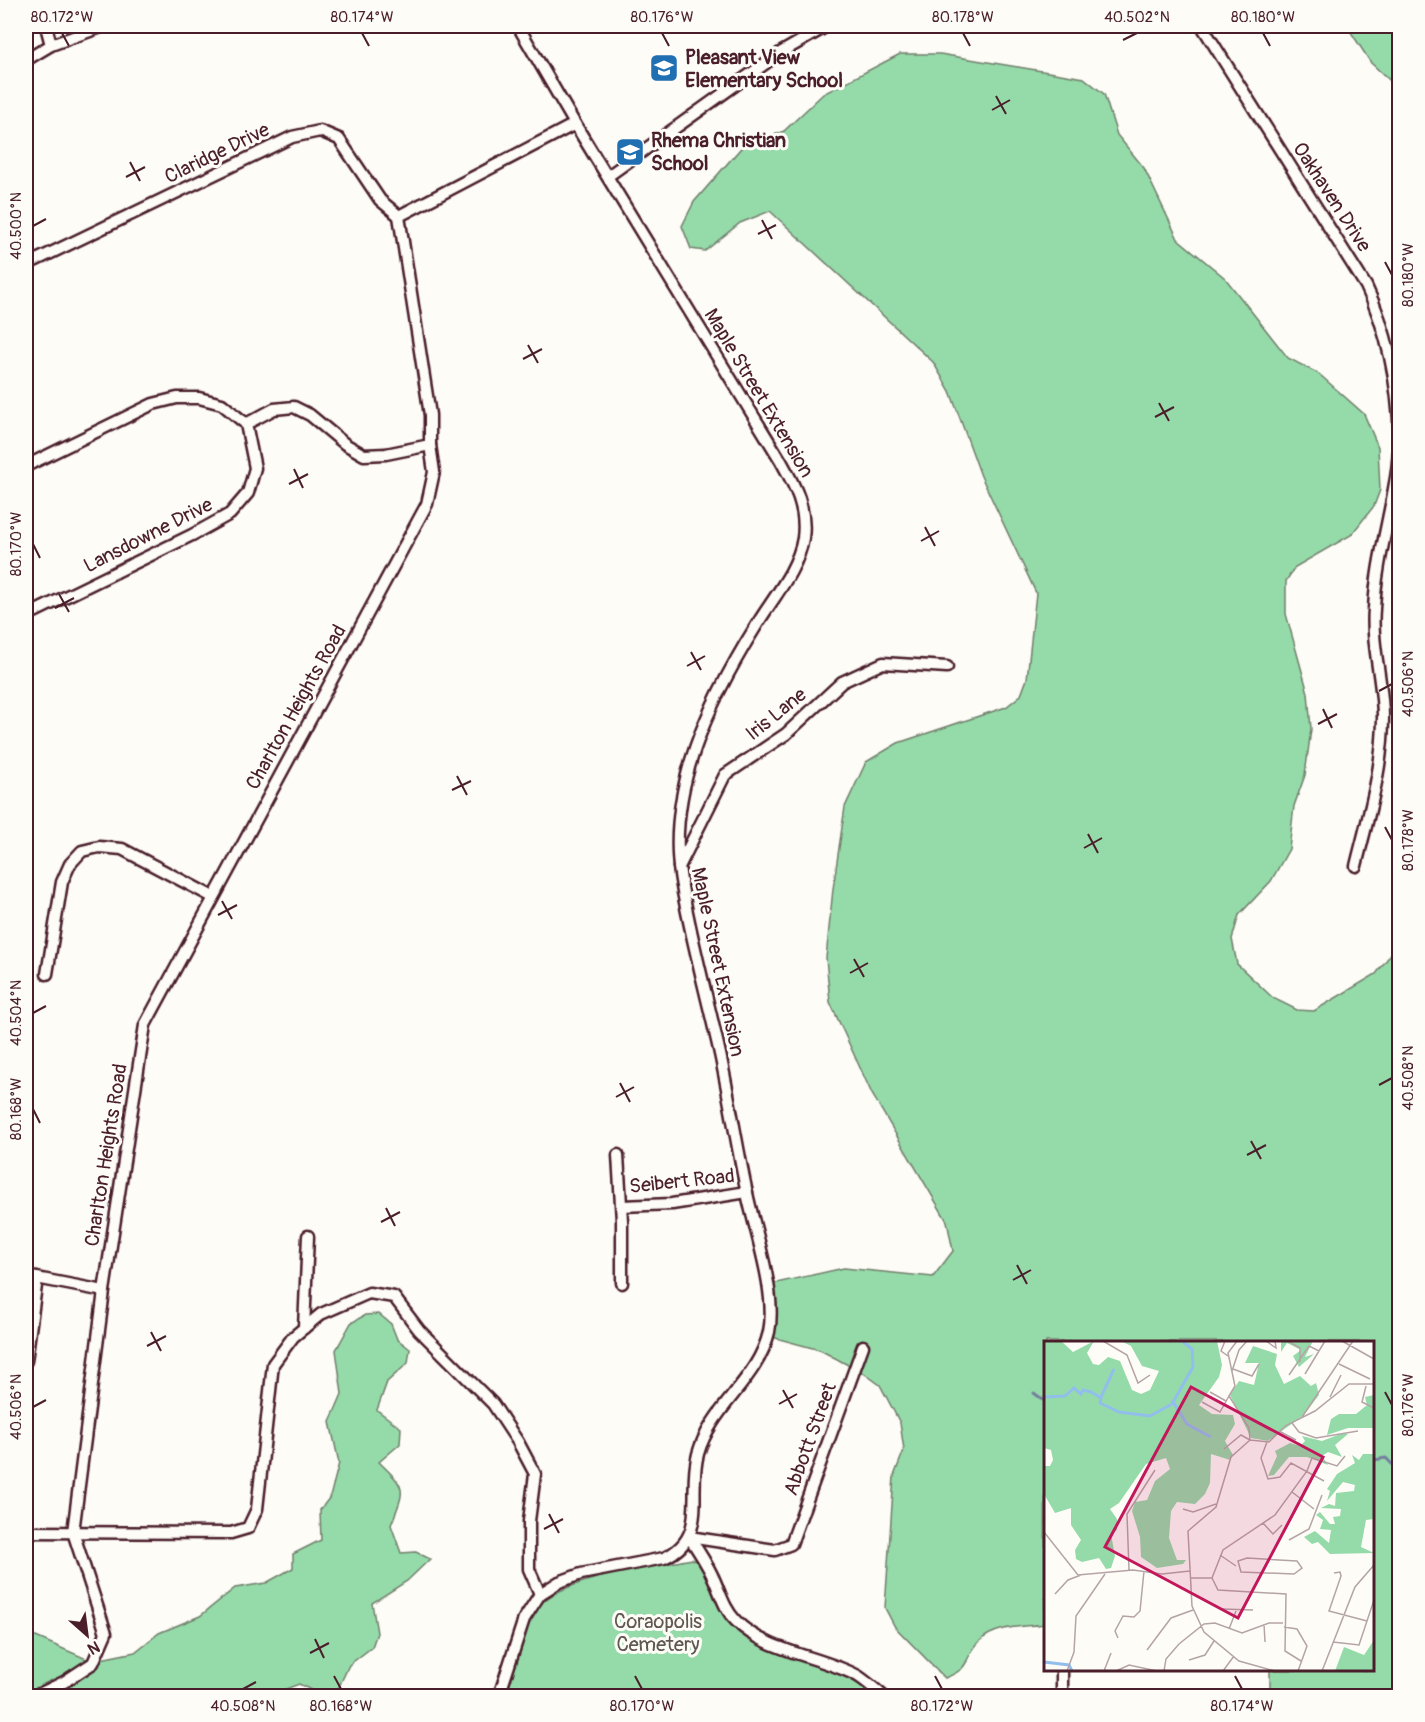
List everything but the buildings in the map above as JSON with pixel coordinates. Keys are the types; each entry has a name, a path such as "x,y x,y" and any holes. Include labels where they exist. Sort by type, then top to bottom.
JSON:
{"street":[{"path":"46,26 51,45"},
{"path":"26,60 51,45 104,26"},
{"name":"Maple Street Extension","path":"518,26 575,124 781,461 795,485 802,504 803,541 792,568 731,667 700,734 688,775 678,825 679,867 685,902 722,1063 766,1278 770,1323 764,1348 757,1362 711,1426 700,1448 695,1470 694,1519 689,1537"},
{"path":"608,176 780,53 827,26"},
{"name":"Oakhaven Drive","path":"1202,26 1366,285 1376,305 1395,373 1400,440 1396,482 1376,579 1373,612 1383,717 1381,748 1377,783 1356,866"},
{"path":"399,216 575,124"},
{"name":"Claridge Drive","path":"26,265 292,137 320,131 339,139 380,200 399,216"},
{"name":"Charlton Heights Road","path":"73,1532 104,1291 145,1025 427,504 434,472 430,445 430,415 399,216"},
{"path":"26,466 153,404 177,398 199,398 222,404 246,424 274,409 294,407 310,415 345,444 364,454 386,454 430,445"},
{"name":"Lansdowne Drive","path":"26,616 230,514 248,493 255,468 246,424"},
{"name":"Iris Lane","path":"679,867 725,775 786,734 842,682 883,663 947,667"},
{"path":"47,974 62,882 70,864 82,851 99,847 122,849 213,897"},
{"name":"Seibert Road","path":"618,1155 622,1206 622,1283"},
{"name":"Seibert Road","path":"622,1206 672,1204 747,1192"},
{"path":"304,1328 308,1236"},
{"path":"26,1361 31,1277 104,1291"},
{"path":"26,1532 231,1533 248,1528 257,1509 273,1364 293,1337 321,1314 369,1293 394,1297 419,1330 493,1404 518,1442 535,1474 529,1521 529,1569 540,1594"},
{"name":"Abbott Street","path":"689,1537 775,1550 792,1544 863,1346"},
{"path":"35,1696 64,1682 93,1663 106,1633 73,1532"},
{"path":"499,1696 524,1618 540,1594 559,1582 581,1574 664,1558 680,1549 689,1537 705,1560 728,1611 737,1622 751,1633 769,1642 835,1666 858,1677 883,1696"},
{"path":"1062,1671 1062,1696"}],"green space":[{"path":"1347,26 1399,26 1399,89 1371,63"},
{"path":"900,54 940,54 1084,78 1104,94 1117,135 1144,168 1178,239 1225,278 1288,358 1319,374 1364,414 1378,447 1380,490 1374,506 1351,535 1295,567 1286,581 1286,614 1308,693 1311,729 1305,775 1294,806 1289,849 1271,881 1239,915 1232,939 1237,964 1273,998 1297,1010 1314,1011 1376,974 1399,943 1399,1696 1270,1696 1270,1671 1374,1671 1374,1341 1044,1341 1044,1624 1010,1628 985,1636 974,1648 964,1667 945,1678 895,1627 885,1608 894,1476 904,1450 900,1423 880,1385 865,1374 820,1350 768,1336 767,1285 844,1268 933,1277 953,1251 947,1221 872,1094 830,1002 826,958 833,889 845,807 866,762 898,743 1006,707 1021,695 1027,679 1036,593 981,476 950,391 933,362 770,211 740,223 705,251 691,249 682,226 694,202 741,148 784,131 823,94"},
{"path":"379,1314 391,1324 397,1339 410,1349 408,1363 387,1382 377,1410 401,1428 400,1444 379,1462 395,1478 401,1490 391,1525 401,1553 416,1552 430,1559 407,1581 372,1603 377,1633 372,1647 349,1665 337,1691 323,1696 299,1684 267,1696 26,1696 26,1638 36,1637 91,1661 135,1652 159,1633 200,1616 235,1588 266,1583 293,1568 293,1554 321,1540 320,1510 330,1497 339,1463 330,1422 342,1394 336,1350 351,1323 365,1315"},
{"name":"Coraopolis Cemetery","path":"692,1559 702,1568 723,1614 738,1632 760,1645 843,1676 876,1696 499,1696 500,1693 507,1694 528,1624 540,1605 551,1596 568,1587 611,1574"}],"waterway":[{"path":"1034,1393 1044,1400"},
{"path":"1374,1460 1386,1458 1400,1472"}],"place":[{"name":"Pleasant View Elementary School","path":"664,68"},
{"name":"Rhema Christian School","path":"630,152"}]}
